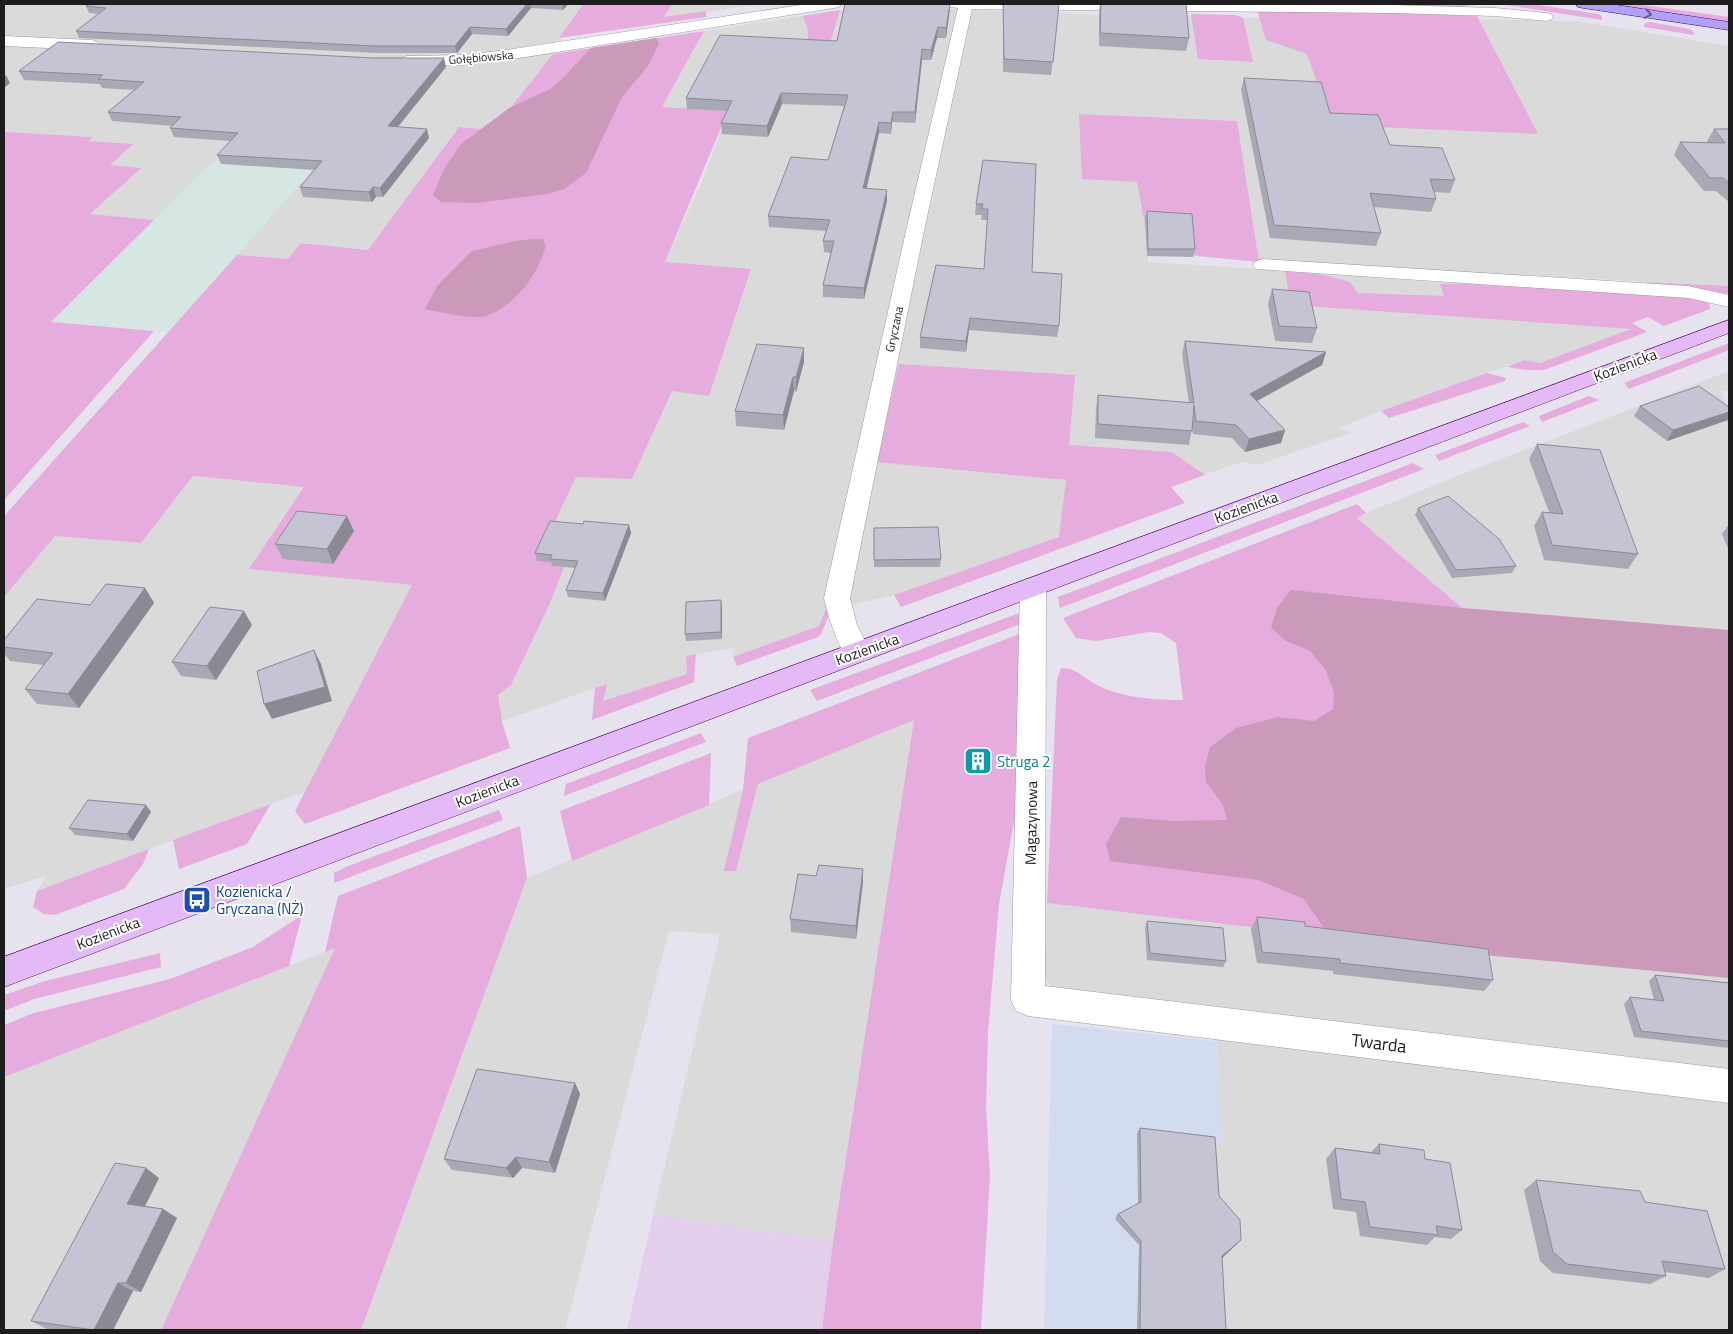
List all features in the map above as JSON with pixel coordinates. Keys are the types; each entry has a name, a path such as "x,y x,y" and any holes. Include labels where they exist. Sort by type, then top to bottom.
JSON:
{"main road":[{"path":"1583,4 1729,26"},
{"path":"1669,4 1729,12"},
{"name":"Kozienicka","path":"4,972 1729,326"}],"street":[{"name":"Gołębiowska","path":"394,60 462,60 507,55 834,4"},
{"path":"955,4 1401,9 1495,12 1546,17"},
{"name":"Gryczana","path":"857,653 844,625 837,598 915,231 966,4"},
{"path":"4,41 106,46"},
{"path":"1263,264 1688,292 1729,301"},
{"name":"Magazynowa","path":"1028,1000 1034,643 1033,587"},
{"name":"Twarda","path":"1028,1000 1729,1086"}],"shaded area":[{"path":"4,4 583,4 559,38 553,54 493,130 459,127 368,250 301,243 288,259 237,255 330,149 229,148 212,165 209,165 154,220 89,214 140,168 109,165 132,144 89,141 92,137 4,132"},
{"path":"583,4 672,4 664,17 706,11 706,17 559,38"},
{"path":"672,4 762,4 664,18"},
{"path":"1257,4 1476,4 1457,8"},
{"path":"1500,4 1532,4 1598,14 1602,16 1602,20"},
{"path":"1614,4 1636,4 1729,17 1729,22"},
{"path":"942,9 1137,16 1235,15 1243,18 1258,18 1263,16 1537,134 1478,19 1576,21 1729,46 1729,286 1523,275 1544,323 1632,329 1540,363 1524,360 1338,428 1351,433 1257,465 1241,462 1062,525 1060,537 894,595 831,610 820,626 733,657 735,648 686,656 687,674 602,702 606,684 271,804 37,891 46,876 4,889 4,597 55,536 141,543 193,476 305,487 250,568 568,476 632,479 672,391 709,395 751,269 664,263 701,184 728,112 662,107 704,31 840,10","holes":["1079,115 1237,122 1260,269 1148,262 1147,236 1137,182"]},
{"path":"840,10 828,49 808,42 808,30 803,16"},
{"path":"1257,10 1390,12 1477,16 1538,134 1332,125 1307,54 1266,40"},
{"path":"1191,14 1235,15 1243,18 1253,62 1198,59"},
{"path":"1650,22 1689,29 1693,31 1694,35 1644,27 1645,23"},
{"path":"704,31 662,107 728,111 665,262 751,269 709,396 672,391 632,479 576,477 537,560 554,562 553,566 564,567 550,603 511,685 498,695 502,722 510,748 305,824 295,811 412,585 249,569 304,487 193,476 141,543 55,536 4,597 4,516 237,255 288,259 301,243 368,250 459,127 493,130 553,54"},
{"path":"656,38 659,43 648,66 622,97 586,173 564,189 547,194 476,203 441,202 433,195 444,169 460,145 509,108 550,89 591,48"},
{"path":"1079,114 1237,121 1259,262 1177,254 1155,244 1146,246 1147,236 1137,182 1082,179"},
{"path":"4,133 93,137 89,141 133,144 110,165 141,168 90,214 154,220 51,322 154,331 4,500"},
{"path":"229,148 330,149 169,332 51,323 209,165 212,165"},
{"path":"542,239 546,245 531,278 516,297 497,311 486,316 474,317 425,309 437,286 472,251 520,240"},
{"path":"1285,271 1324,275 1350,282 1358,293 1444,296 1440,284 1496,283 1695,297 1709,302 1710,309 1664,326 1648,317 1632,323 1647,332 1544,370 1526,370 1507,367 1524,360 1540,363 1631,329 1291,305"},
{"path":"1646,282 1729,286 1729,294 1690,287 1647,284"},
{"path":"1729,343 1729,350 1629,389 1624,383"},
{"path":"899,364 1075,375 1069,445 1172,452 1205,475 1171,487 1185,503 901,607 894,595 1059,537 1066,480 876,462"},
{"path":"1729,371 1729,391 1721,391 1729,413 1729,630 1462,608 1356,517 1457,476"},
{"path":"1487,373 1506,378 1505,381 1389,418 1381,411"},
{"path":"1589,396 1599,400 1542,422 1539,416"},
{"path":"1523,422 1530,426 1439,461 1435,455"},
{"path":"1413,463 1424,469 1060,608 1058,597"},
{"path":"1357,504 1366,513 1357,518 1462,608 1729,630 1729,978 1307,934 1047,903 1057,680 1061,668 1077,672 1108,690 1129,696 1183,700 1176,643 1161,633 1149,632 1096,641 1076,638 1063,618"},
{"path":"1291,590 1462,608 1729,630 1729,978 1484,955 1325,930 1304,899 1258,880 1110,861 1106,844 1121,817 1174,821 1227,820 1223,805 1206,782 1205,766 1210,747 1236,728 1278,717 1314,721 1333,709 1334,692 1325,669 1310,651 1286,641 1271,628 1277,608"},
{"path":"831,610 818,637 737,666 733,657 819,626 825,611"},
{"path":"1022,612 1023,623 817,701 810,690"},
{"path":"1027,631 1017,805 999,904 988,1032 986,1107 990,1176 981,1330 822,1330 833,1241 914,720 758,784 736,871 724,871 743,790 748,738"},
{"path":"696,654 694,682 592,720 595,688 607,684 603,701 687,674 686,656"},
{"path":"914,720 833,1241 653,1215 720,934 669,931 565,1330 361,1330 527,878"},
{"path":"701,733 706,742 564,796 566,784"},
{"path":"711,753 709,805 572,861 560,811"},
{"path":"271,804 247,844 179,869 173,840"},
{"path":"499,810 503,820 334,883 334,873 348,866"},
{"path":"520,826 527,878 361,1330 161,1330 335,948 325,952 338,896"},
{"path":"149,849 143,864 124,889 55,915 44,914 33,907 37,891"},
{"path":"1047,903 1484,955 1729,978 1729,1330 1225,1330 1212,1143 1223,1142 1217,1047 1210,1006 1054,989 1044,977"},
{"path":"302,915 289,966 4,1077 4,1025 34,1013 170,979 253,947"},
{"path":"335,948 161,1330 4,1330 4,1077"},
{"path":"160,953 161,967 34,999 4,1011 4,995 45,981"},
{"path":"1052,1024 1216,1041 1223,1143 1212,1143 1225,1330 1044,1330"},
{"path":"653,1215 833,1241 822,1330 627,1330"}],"building":[{"path":"90,4 527,4 506,29 470,27 455,46 375,46 76,31 106,8 86,6"},
{"path":"845,4 950,4 946,28 938,27 931,50 922,49 915,112 893,112 891,123 879,122 863,188 887,190 864,288 823,285 834,241 823,241 830,220 768,216 791,157 828,160 848,95 781,93 767,126 721,123 732,101 686,98 720,35 837,41"},
{"path":"1003,4 1059,4 1053,62 1004,59"},
{"path":"1101,4 1186,4 1189,38 1100,33"},
{"path":"58,42 374,58 444,58 388,126 427,129 380,188 373,187 369,192 300,187 322,161 217,155 238,133 170,128 181,117 108,112 144,82 98,79 103,75 19,71"},
{"path":"1244,78 1321,82 1330,113 1378,115 1390,145 1442,148 1455,180 1430,179 1436,199 1370,193 1381,233 1274,225"},
{"path":"1714,129 1729,129 1729,183 1723,178 1710,178 1680,142 1725,143"},
{"path":"983,160 1036,164 1032,272 1062,274 1059,326 970,318 966,341 920,337 936,265 984,269 988,209 982,209 983,204 976,204"},
{"path":"1147,211 1192,214 1195,249 1148,249"},
{"path":"1272,289 1309,292 1317,328 1279,326"},
{"path":"1185,341 1326,352 1250,394 1285,430 1249,439 1236,425 1196,421 1194,405 1192,431 1098,424 1098,395 1194,403"},
{"path":"757,344 804,348 796,377 793,377 783,415 735,411"},
{"path":"1699,386 1729,407 1729,412 1673,430 1640,406"},
{"path":"1537,444 1600,450 1638,554 1552,545 1542,512 1563,514"},
{"path":"1448,496 1499,539 1516,566 1456,570 1418,508"},
{"path":"297,511 347,516 327,549 275,544"},
{"path":"550,521 583,524 584,521 629,525 603,593 566,590 578,561 550,559 552,555 535,553"},
{"path":"938,527 941,559 874,560 874,528"},
{"path":"106,584 145,588 68,694 25,689 53,653 4,647 4,640 37,599 90,605"},
{"path":"721,600 721,632 685,634 686,602"},
{"path":"210,607 244,611 207,666 172,662"},
{"path":"314,650 325,687 264,704 257,671"},
{"path":"88,800 146,805 127,834 69,828"},
{"path":"819,865 863,869 856,926 790,919 798,874 816,876"},
{"path":"1257,917 1305,922 1305,926 1488,949 1493,980 1340,963 1340,959 1262,952"},
{"path":"1147,921 1223,928 1226,961 1150,953"},
{"path":"1655,975 1729,983 1729,1041 1641,1031 1630,997 1664,1001"},
{"path":"477,1069 575,1083 549,1162 516,1157 506,1168 444,1159"},
{"path":"1140,1128 1215,1137 1219,1196 1240,1220 1241,1240 1222,1256 1226,1330 1140,1330 1141,1241 1118,1214 1141,1202"},
{"path":"1379,1144 1424,1150 1425,1159 1450,1163 1462,1230 1436,1226 1438,1235 1370,1227 1365,1202 1341,1199 1335,1148 1380,1154"},
{"path":"115,1163 146,1168 127,1204 163,1209 126,1283 118,1283 94,1330 31,1321"},
{"path":"1536,1180 1640,1191 1645,1202 1707,1211 1725,1269 1662,1261 1666,1276 1567,1264 1553,1252"}],"place":[{"name":"Struga 2","path":"978,761"},
{"name":"Kozienicka / Gryczana (NŻ)","path":"197,900"}]}
